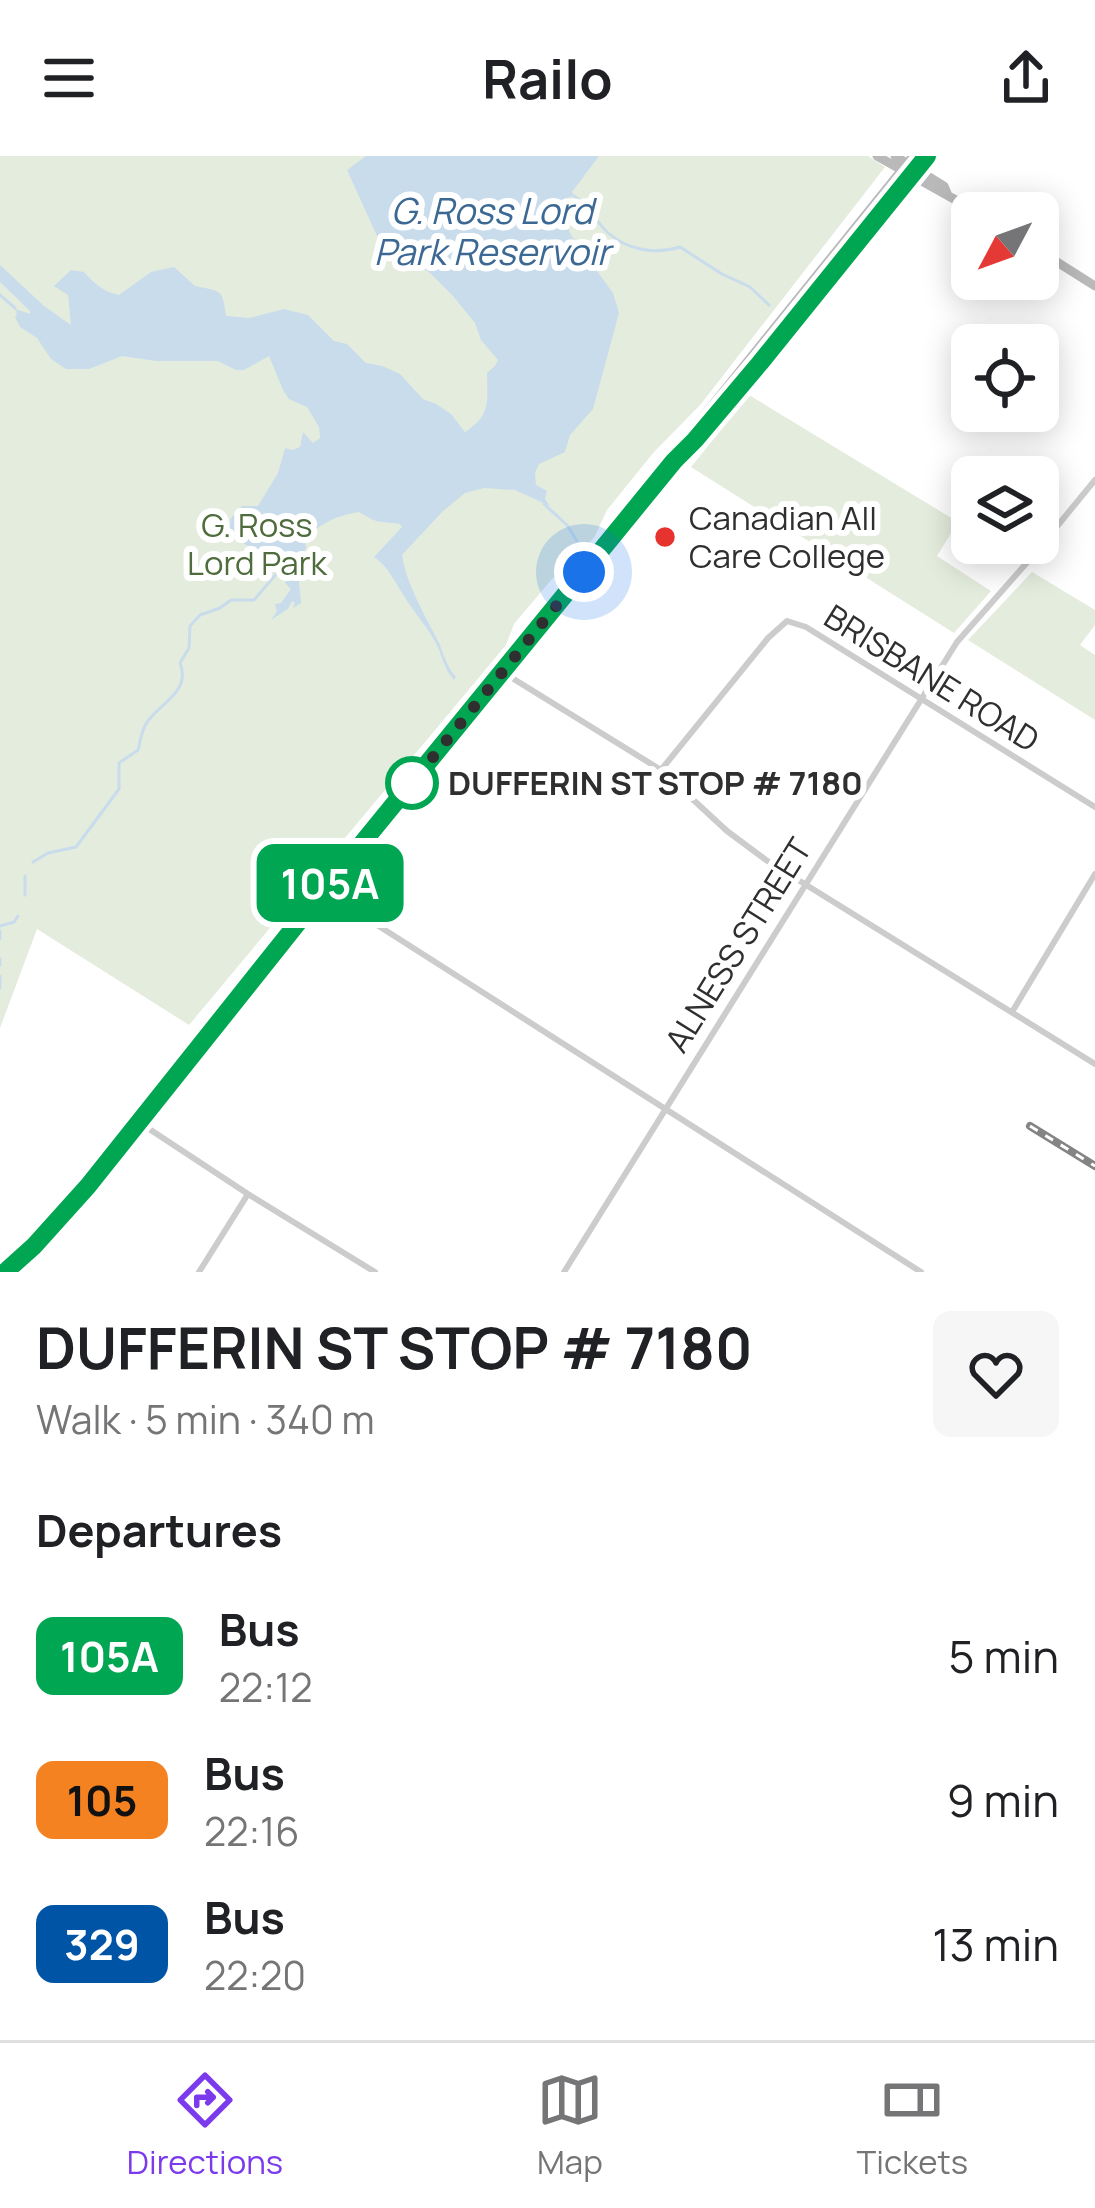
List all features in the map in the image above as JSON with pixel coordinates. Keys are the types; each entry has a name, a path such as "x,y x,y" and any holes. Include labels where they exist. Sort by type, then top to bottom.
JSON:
{"main road":[{"path":"877,156 910,166"},
{"path":"896,156 940,194 951,196"},
{"path":"5,1272 62,1216 320,888 682,452 689,434 910,166 927,156"},
{"path":"1059,263 1095,286"}],"street":[{"name":"ALNESS STREET","path":"564,1272 957,642 1095,480"},
{"name":"BRISBANE ROAD","path":"661,770 787,621 806,628 1095,807"},
{"path":"501,671 661,770 744,845 1095,1064"},
{"path":"1012,1012 1095,874"},
{"path":"320,888 921,1272"},
{"path":"135,1120 375,1272"},
{"path":"199,1272 248,1195"}],"green space":[{"name":"G. Ross Lord Park","path":"0,156 868,156 885,167 701,404 607,510 594,538 514,624 506,645 189,1025 37,929 0,1028"},
{"path":"749,395 951,518 951,533 937,556 991,591 954,633 691,467"},
{"path":"1032,572 1095,610 1095,625 1080,645 1095,655 1095,720 968,640"}],"water":[{"name":"G. Ross Lord Park Reservoir","path":"366,156 599,156 572,192 574,196 559,205 571,235 613,293 619,313 593,409 570,435 565,452 539,464 535,473 536,485 547,491 550,506 515,490 484,488 465,493 402,555 412,589 454,680 429,632 374,557 400,524 359,512 317,529 304,539 298,572 301,603 293,608 292,601 271,620 277,611 275,604 291,589 285,583 289,571 278,575 276,570 290,558 242,542 229,533 231,518 242,506 258,506 278,473 285,448 300,447 303,432 313,443 320,438 307,407 289,399 283,390 269,356 244,370 218,361 122,356 89,369 66,369 20,327 15,309 30,311 0,282 0,265 71,325 68,295 54,286 71,270 84,272 119,295 151,272 174,267 195,286 219,293 226,316 249,318 284,309 308,315 366,363 400,374 423,399 451,414 465,432 484,413 487,373 498,360 453,296 430,273 377,236 347,170"}],"waterway":[{"path":"574,196 623,243 651,251 680,247 750,287 769,305"},
{"path":"0,295 15,308"},
{"path":"544,504 577,541"},
{"path":"33,862 76,847 119,789 119,763 138,750 146,724 182,681 180,663 189,648 190,626 200,615 231,600 254,600 278,572"},
{"path":"25,876 25,895"},
{"path":"0,926 18,916"},
{"path":"0,931 0,939"},
{"path":"0,959 0,965"},
{"path":"0,976 0,988"}],"railway":[{"path":"1030,1126 1095,1166"}],"bus line":[{"name":"105A","path":"5,1272 88,1186 328,885 927,156"}],"place":[{"name":"Canadian All Care College","path":"665,537"},
{"name":"DUFFERIN ST STOP # 7180","path":"412,783"}],"route":[{"path":"412,783 402,795 584,572"}]}
